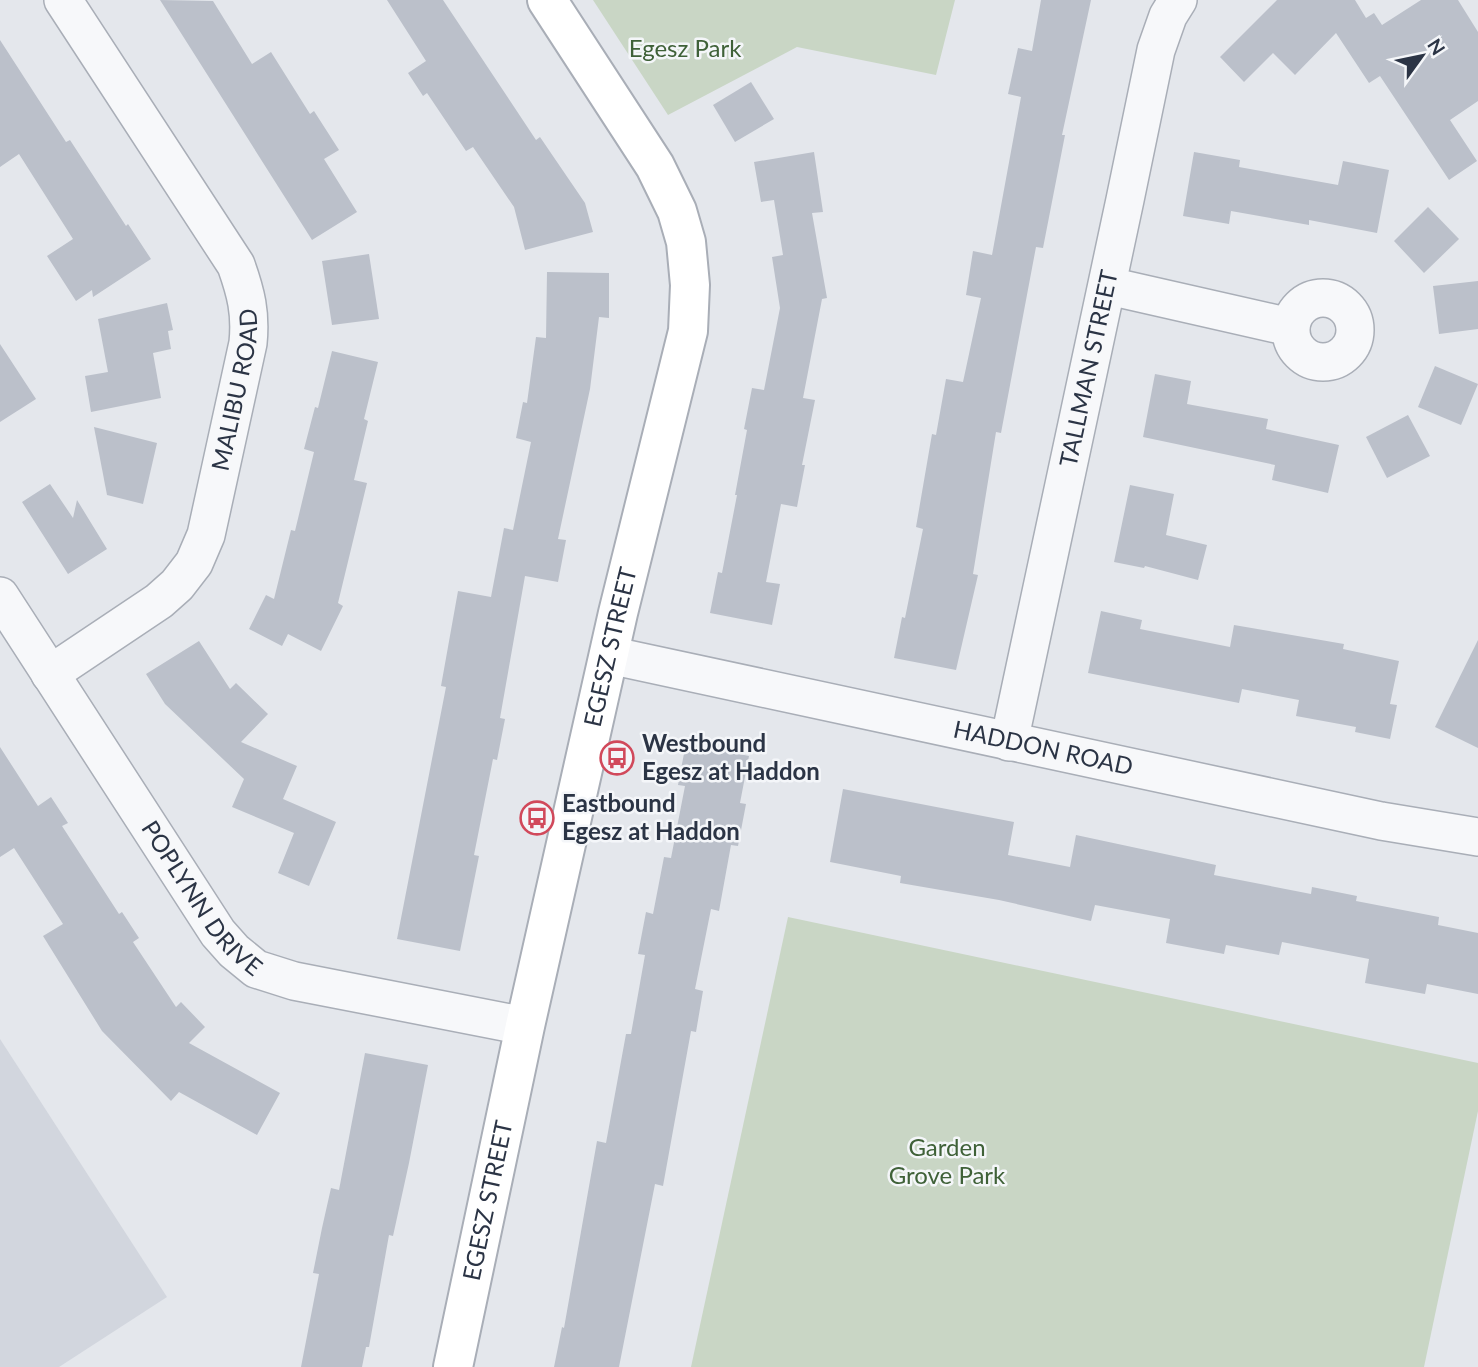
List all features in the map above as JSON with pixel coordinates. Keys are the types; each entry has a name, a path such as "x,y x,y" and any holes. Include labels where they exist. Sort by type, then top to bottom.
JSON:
{"street":[{"name":"MALIBU ROAD","path":"50,674 159,601 177,585 194,563 206,535 248,343 250,321 245,292 236,265 63,0"},
{"name":"EGESZ STREET","path":"453,1367 524,1026 608,656 688,331 690,285 686,243 677,211 655,166 547,0"},
{"name":"TALLMAN STREET","path":"1009,742 1089,365 1109,286 1156,50 1168,16 1178,0"},
{"path":"1109,286 1290,327"},
{"name":"POPLYNN DRIVE","path":"0,596 218,933 234,951 256,969 294,981 524,1026"},
{"name":"HADDON ROAD","path":"608,656 1381,821 1478,837"}],"shaded area":[{"path":"0,1039 167,1297 59,1367 0,1367"}],"green space":[{"name":"Egesz Park","path":"593,0 955,0 936,75 797,47 668,115"},
{"name":"Garden Grove Park","path":"788,917 1478,1063 1478,1111 1424,1367 691,1367"}],"building":[{"path":"160,0 213,1 252,64 271,52 310,114 314,111 339,150 324,159 357,212 312,240"},
{"path":"387,0 443,0 536,140 540,137 585,203 593,232 525,250 514,207 473,147 466,151 427,93 423,96 408,73 426,61"},
{"path":"1041,0 1091,0 1062,135 1065,135 1043,248 1036,247 1001,433 996,432 973,574 978,575 956,670 894,658 923,529 916,527 932,434 936,435 946,379 963,382 981,298 966,295 973,251 992,255 1021,97 1008,94 1018,48 1032,51"},
{"path":"1277,0 1355,0 1366,18 1374,13 1382,25 1421,0 1458,0 1478,32 1478,101 1450,120 1477,161 1449,180 1380,76 1369,83 1336,33 1295,75 1273,53 1244,82 1220,57"},
{"path":"0,40 66,142 70,140 151,259 93,297 92,290 76,301 47,256 73,239 19,154 0,167"},
{"path":"751,82 774,119 735,142 713,105"},
{"path":"814,152 823,212 812,213 827,298 822,299 803,398 815,400 797,507 781,504 766,582 780,584 772,625 710,613 718,572 722,573 737,495 747,430 744,429 752,388 764,390 780,308 772,257 783,255 774,200 761,202 754,162"},
{"path":"1194,152 1240,160 1239,167 1338,185 1343,161 1389,170 1377,233 1309,220 1309,225 1231,211 1229,224 1183,216"},
{"path":"1428,207 1459,239 1424,273 1394,241"},
{"path":"369,254 379,319 332,325 322,261"},
{"path":"547,272 609,273 609,318 599,317 590,389 558,539 566,540 558,582 525,576 500,718 505,719 497,760 493,759 474,855 479,856 460,951 397,939 446,687 441,686 458,591 491,597 504,528 513,530 531,442 516,438 523,402 527,403 536,337 546,338"},
{"path":"1478,281 1478,329 1439,334 1433,286"},
{"path":"167,303 173,330 168,331 171,349 153,353 161,398 91,412 85,376 108,372 98,319"},
{"path":"0,344 36,399 0,422"},
{"path":"332,351 378,362 364,419 368,421 354,480 367,483 338,603 343,606 321,651 288,634 282,646 249,629 266,595 274,599 291,530 295,531 314,452 304,449 315,407 318,408"},
{"path":"1435,366 1478,384 1461,425 1418,407"},
{"path":"1155,374 1191,381 1187,404 1268,419 1266,429 1339,445 1328,493 1272,480 1275,465 1143,437"},
{"path":"1408,415 1430,456 1387,478 1366,437"},
{"path":"94,427 157,443 143,504 107,495"},
{"path":"50,484 73,518 77,500 107,549 68,574 22,502"},
{"path":"1130,485 1174,494 1166,535 1207,545 1198,580 1145,566 1144,568 1114,562"},
{"path":"1101,611 1142,620 1140,629 1230,647 1234,625 1344,644 1343,649 1399,661 1390,704 1397,705 1390,739 1355,732 1356,727 1296,716 1299,700 1242,689 1239,703 1088,673"},
{"path":"1478,640 1478,748 1435,727"},
{"path":"199,641 230,689 236,683 268,714 241,742 297,766 283,799 336,822 309,886 278,873 294,833 232,807 244,779 165,704 146,674"},
{"path":"686,743 749,756 740,803 746,804 738,846 731,845 719,911 711,909 695,989 703,991 696,1032 691,1031 663,1186 655,1184 619,1367 554,1367 562,1327 564,1328 597,1141 606,1143 626,1034 631,1034 645,955 638,954 646,912 653,914 664,857 671,858 685,786 678,785"},
{"path":"0,747 38,806 51,797 68,823 62,826 119,914 122,912 139,938 133,942 176,1007 181,1002 205,1027 189,1043 280,1093 257,1135 179,1092 171,1101 102,1031 43,936 63,924 14,848 0,857"},
{"path":"843,789 1014,822 1008,855 1070,867 1076,835 1216,865 1214,875 1311,894 1312,887 1357,896 1356,901 1439,917 1438,925 1478,933 1478,994 1427,984 1425,994 1365,983 1369,959 1282,942 1279,955 1226,945 1224,954 1166,943 1170,919 1095,905 1091,921 999,900 900,883 901,876 830,862"},
{"path":"365,1053 428,1065 409,1163 393,1236 389,1235 369,1347 366,1347 362,1367 301,1367 319,1274 313,1273 322,1228 331,1188 339,1190"}],"place":[{"name":"Westbound Egesz at Haddon","path":"617,758"},
{"name":"Eastbound Egesz at Haddon","path":"537,818"}]}
